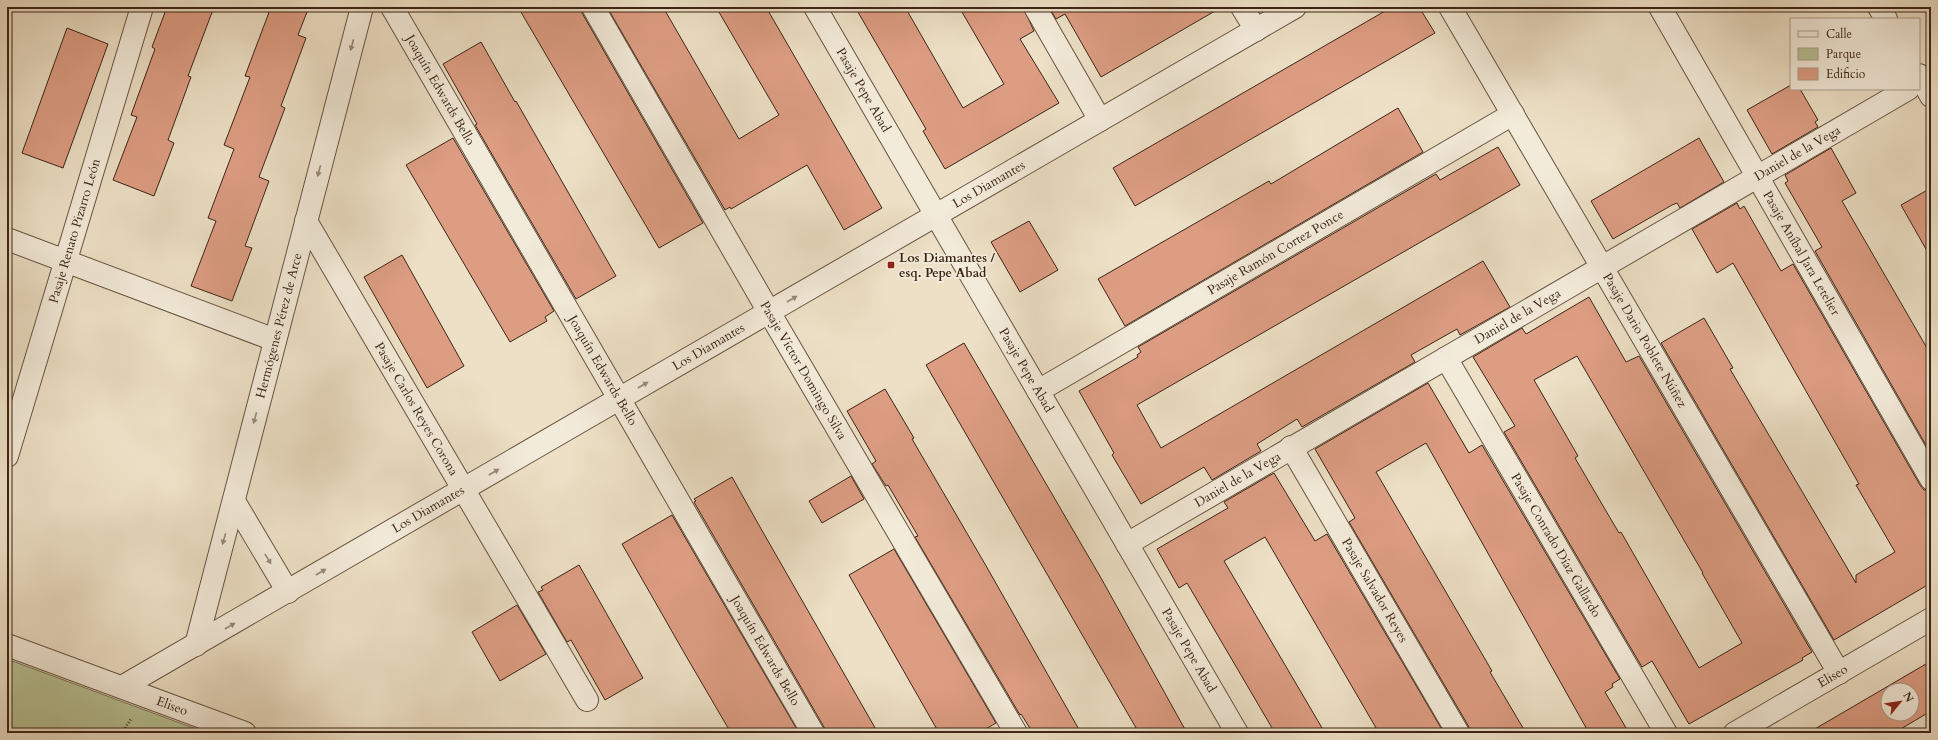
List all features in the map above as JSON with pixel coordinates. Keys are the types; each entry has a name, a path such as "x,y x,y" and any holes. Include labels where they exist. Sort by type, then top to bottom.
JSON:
{"street":[{"name":"Pasaje Renato Pizarro León","path":"7,456 142,7"},
{"name":"Hermógenes Pérez de Arce","path":"196,645 362,7"},
{"name":"Joaquín Edwards Bello","path":"392,7 813,733"},
{"name":"Pasaje Víctor Domingo Silva","path":"593,7 769,312 1016,733"},
{"name":"Pasaje Pepe Abad","path":"815,7 1236,733"},
{"path":"1035,7 1100,120"},
{"path":"1242,7 1256,30"},
{"name":"Los Diamantes","path":"122,687 1295,7"},
{"name":"Pasaje Dario Poblete Núñez","path":"1450,7 1839,673"},
{"name":"Pasaje Aníbal Jara Letelier","path":"1660,7 1756,177 1931,479"},
{"path":"1880,7 1886,18"},
{"name":"Daniel de la Vega","path":"1127,544 1756,177 1910,90"},
{"name":"Pasaje Ramón Cortez Ponce","path":"1038,391 1513,114"},
{"name":"Pasaje Carlos Reyes Corona","path":"306,221 587,700"},
{"path":"7,239 275,340"},
{"name":"Pasaje Conrado Díaz Gallardo","path":"1446,358 1666,733"},
{"name":"Pasaje Salvador Reyes","path":"1291,448 1458,733"},
{"path":"234,501 288,592"},
{"name":"Eliseo","path":"1735,733 1931,619"},
{"name":"Eliseo","path":"7,645 245,733"}],"green space":[{"path":"7,659 207,733 7,733"}],"building":[{"path":"167,7 214,7 188,76 191,77 168,140 174,143 154,196 113,180 137,117 131,115 155,49 152,47"},
{"path":"271,7 309,7 298,35 306,38 281,106 285,108 259,177 269,181 245,246 252,248 232,301 191,286 216,221 208,218 234,149 224,145 250,77 245,76"},
{"path":"518,7 581,7 582,13 703,223 659,248"},
{"path":"607,7 663,7 739,139 779,115 716,7 766,7 882,208 844,230 807,165 731,209 730,207 725,210"},
{"path":"855,7 905,7 963,108 1004,84 959,7 1023,7 1034,31 1020,39 1059,103 945,169 923,131 926,129"},
{"path":"1049,7 1222,7 1101,77 1065,14 1056,19"},
{"path":"1392,7 1419,7 1435,33 1135,206 1113,168"},
{"path":"67,28 108,44 63,168 22,153"},
{"path":"481,42 616,276 576,299 475,125 477,124 443,64"},
{"path":"1790,86 1790,90 1801,90 1818,120 1815,122 1818,127 1772,154 1747,110"},
{"path":"1398,108 1423,152 1125,326 1098,279 1269,181 1271,184"},
{"path":"453,138 554,311 545,317 547,321 510,342 406,165"},
{"path":"1699,138 1724,182 1680,208 1677,203 1672,205 1613,239 1591,201"},
{"path":"1498,147 1520,185 1137,405 1161,448 1483,261 1510,307 1460,335 1457,329 1411,355 1415,362 1302,427 1297,419 1257,444 1261,451 1212,480 1204,467 1141,504 1112,455 1114,453 1079,391 1138,357 1137,355 1141,352 1138,347 1436,174 1440,180"},
{"path":"1831,148 1856,193 1842,201 1931,355 1931,454 1815,251 1822,247 1785,183 1788,181 1785,175"},
{"path":"1931,188 1931,258 1901,205"},
{"path":"1737,203 1740,209 1744,206 1781,271 1793,264 1920,485 1924,490 1931,491 1931,583 1834,640 1661,343 1704,318 1733,368 1730,369 1856,583 1856,575 1895,552 1856,485 1859,484 1733,263 1717,273 1692,229"},
{"path":"1029,221 1058,270 1020,292 991,242"},
{"path":"402,255 464,366 427,388 364,277"},
{"path":"1589,297 1626,362 1639,356 1812,652 1802,658 1803,660 1689,724 1652,661 1642,667 1504,432 1515,426 1473,357 1522,328 1526,334","holes":["1577,356 1742,643 1699,668 1621,532 1619,533 1575,458 1578,456 1534,380"]},
{"path":"964,343 1101,578 1187,733 1139,733 926,365"},
{"path":"1428,383 1469,453 1482,445 1620,679 1612,684 1613,687 1605,692 1629,733 1589,733 1426,443 1376,472 1492,671 1490,672 1526,733 1470,733 1469,727 1349,522 1355,518 1315,449"},
{"path":"885,389 914,438 912,439 1081,733 1033,733 1021,714 1020,715 915,537 918,536 888,485 886,486 872,464 876,461 847,411"},
{"path":"1274,473 1315,541 1327,534 1444,733 1379,733 1265,537 1224,561 1325,733 1275,733 1187,583 1179,588 1157,549 1228,508 1224,502"},
{"path":"851,476 864,499 822,523 809,501"},
{"path":"732,477 878,733 825,733 824,727 694,502 696,501 694,499"},
{"path":"672,515 799,733 731,733 686,656 622,544"},
{"path":"894,549 996,723 979,733 939,733 849,575"},
{"path":"579,565 643,678 605,700 571,640 567,642 538,592 543,590 541,587"},
{"path":"517,605 546,654 500,681 472,632"},
{"path":"1931,661 1931,711 1920,718 1920,682 1895,682"},
{"path":"1880,691 1880,722 1912,722 1894,733 1808,733"}],"place":[{"name":"Los Diamantes / esq. Pepe Abad","path":"891,265"}]}
